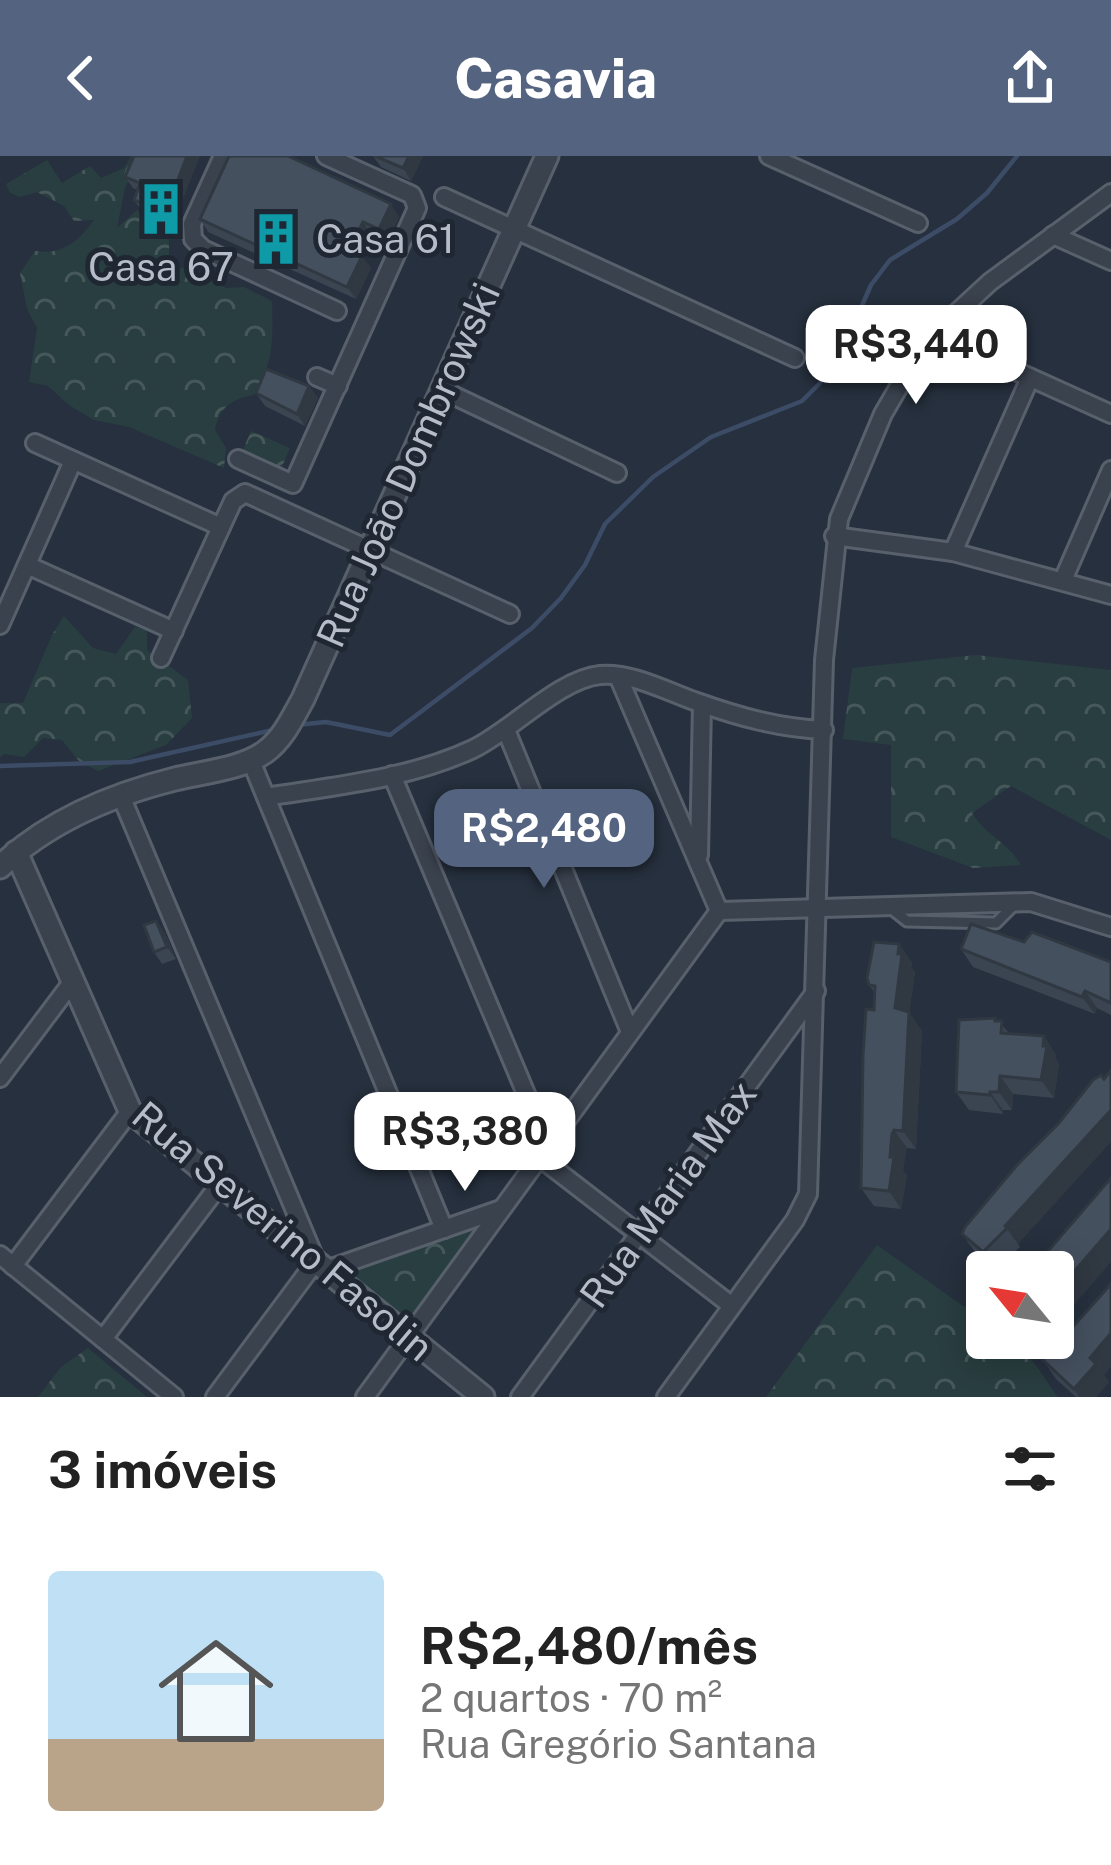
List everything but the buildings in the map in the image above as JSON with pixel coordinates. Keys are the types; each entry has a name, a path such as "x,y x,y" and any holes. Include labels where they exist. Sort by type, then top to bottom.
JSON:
{"street":[{"path":"223,156 192,224 193,239 203,249 337,311"},
{"path":"238,459 293,484 417,208 412,195 326,156"},
{"name":"Rua João Dombrowski","path":"250,760 280,738 297,710 547,156"},
{"path":"770,156 918,223"},
{"path":"666,1397 795,1220 808,1194 824,660 834,536 883,414 915,354 989,282 1111,193"},
{"path":"443,197 795,358"},
{"path":"1053,235 1111,261"},
{"path":"937,330 967,349 1111,415"},
{"path":"317,377 338,386"},
{"path":"953,552 1030,378"},
{"path":"442,390 617,473"},
{"path":"35,443 221,527"},
{"path":"0,625 73,460"},
{"path":"1063,580 1111,470"},
{"path":"161,658 221,527 238,495 245,493 510,614"},
{"path":"834,536 953,552 1111,596"},
{"path":"27,565 174,631"},
{"path":"266,797 392,775 453,758 592,676 618,676 770,724 824,730"},
{"path":"618,676 719,910"},
{"path":"698,862 703,704"},
{"path":"506,730 631,1032"},
{"path":"8,860 65,819 121,796 250,760 445,1228"},
{"path":"392,775 544,1151 639,1234 732,1306"},
{"path":"121,796 321,1266"},
{"name":"Rua Severino Fasolin","path":"8,860 73,981 130,1111 483,1397"},
{"path":"719,910 1017,902 1045,904 1111,927"},
{"path":"364,1397 719,910"},
{"path":"0,1078 73,981"},
{"name":"Rua Maria Max","path":"520,1397 816,991"},
{"path":"130,1111 7,1261 174,1397"},
{"path":"103,1339 220,1184"},
{"path":"215,1397 321,1266 502,1209"}],"green space":[{"path":"131,156 140,156 125,188 117,228 137,210 169,236 169,269 185,268 226,288 244,287 272,301 272,339 265,373 253,395 227,406 217,422 215,430 226,448 224,468 129,427 94,420 48,386 29,382 37,328 27,309 20,273 35,251 69,245 94,220 74,221 64,206 37,192 20,197 10,193 6,184 47,160 62,183 90,166 101,178 124,168"},
{"path":"251,431 290,448 281,469 242,452"},
{"path":"64,616 93,648 116,654 135,627 147,630 147,650 188,680 192,718 166,745 98,771 79,761 62,740 43,738 24,757 0,757 0,703 23,703"},
{"path":"976,655 1111,670 1111,840 1011,786 972,813 1021,865 973,868 891,837 891,745 843,739 852,668"},
{"path":"491,1219 408,1330 337,1273"},
{"path":"877,1245 966,1308 966,1359 1030,1359 1058,1397 766,1397"},
{"path":"88,1348 147,1397 38,1397 61,1367"}],"waterway":[{"path":"296,725 326,722 390,735 532,628 585,565 605,524 653,477 711,437 802,401 845,344 871,285 890,260 957,219 987,193 1017,156"},
{"path":"0,766 130,762 273,730"}],"place":[{"name":"Casa 67","path":"161,209"},
{"name":"Casa 61","path":"276,239"}]}
